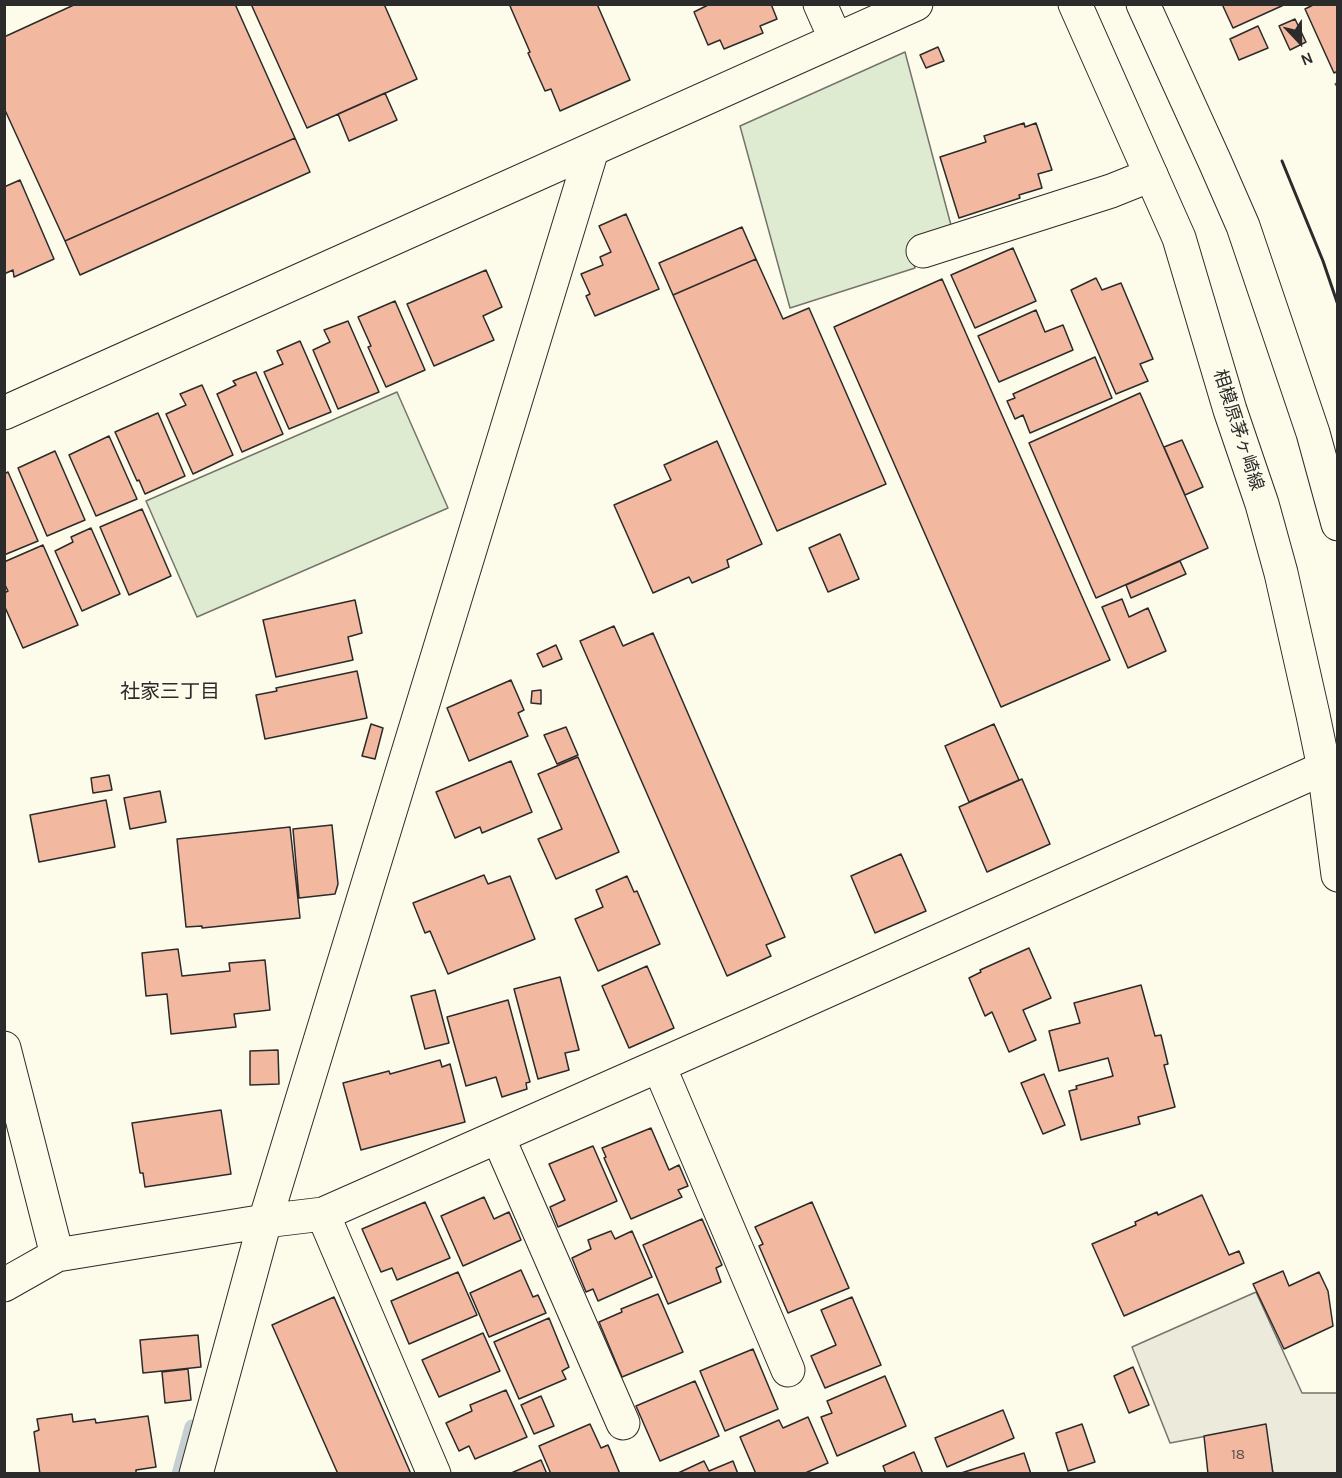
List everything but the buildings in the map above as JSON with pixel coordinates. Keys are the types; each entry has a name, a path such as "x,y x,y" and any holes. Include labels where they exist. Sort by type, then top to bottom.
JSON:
{"street":[{"path":"820,4 836,40"},
{"path":"4,413 916,4"},
{"name":"相模原茅ヶ崎線","path":"1075,4 1179,238 1230,410 1262,504 1331,766 1338,875"},
{"path":"1143,4 1242,226 1313,433 1338,524"},
{"path":"196,1473 265,1221 592,150"},
{"path":"923,251 1111,191 1151,175"},
{"path":"4,1285 57,1255 265,1221 323,1214 1331,766"},
{"path":"4,1048 57,1255"},
{"path":"659,1066 788,1370"},
{"path":"498,1137 623,1423"},
{"path":"323,1214 434,1473"}],"green space":[{"path":"905,52 952,229 909,244 915,268 790,308 740,126"},
{"path":"397,392 448,508 197,617 146,501"}],"shaded area":[{"path":"1256,1292 1302,1393 1337,1393 1337,1473 1273,1473 1265,1425 1170,1443 1132,1347"}],"waterway":[{"path":"179,1474 192,1427"}],"hedge":[{"path":"1338,84 1335,86 1338,89"}],"wall":[{"path":"1282,161 1323,261 1338,305"}],"district":[{"name":"社家三丁目","path":"170,692"}]}
